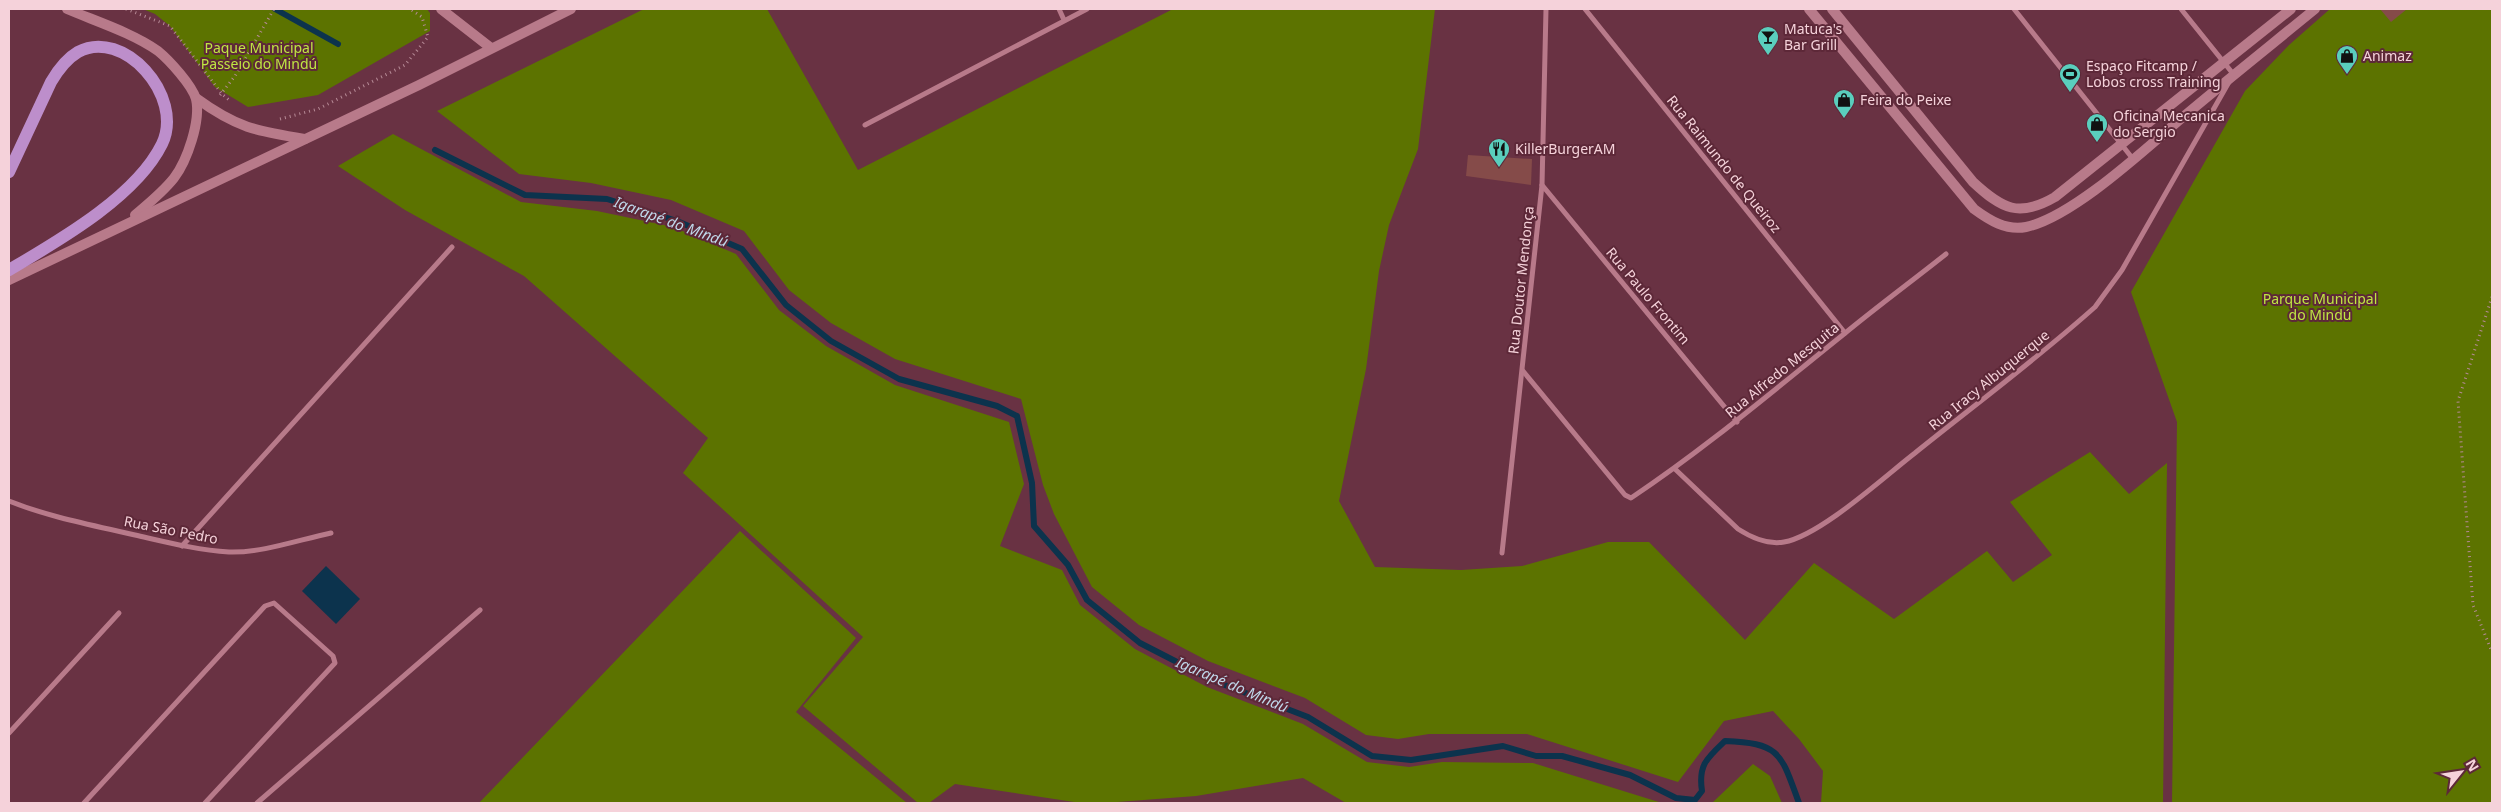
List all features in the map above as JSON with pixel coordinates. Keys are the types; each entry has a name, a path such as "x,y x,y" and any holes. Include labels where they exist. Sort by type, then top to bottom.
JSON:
{"main road":[{"path":"67,9 156,50 181,75 196,98 220,116 259,131 306,139"},
{"path":"441,9 491,48"},
{"path":"9,280 419,85 571,9"},
{"path":"1809,9 1961,196 1974,209 1990,220 2007,227 2024,227 2042,222 2063,212 2133,159 2315,9"},
{"path":"1832,9 1973,182 1992,199 2007,207 2022,210 2039,206 2055,197 2291,9"},
{"path":"9,172 59,68 79,51 91,47 112,49 137,63 160,88 165,101 167,131 156,154 143,171 115,199 75,231 9,270"},
{"path":"126,223 164,189 182,166 191,143 196,98"}],"street":[{"path":"1059,9 1064,20"},
{"path":"865,125 1087,9"},
{"name":"Rua Doutor Mendonça","path":"1502,553 1542,185 1546,9"},
{"name":"Rua Raimundo de Queiroz","path":"1585,9 1845,333"},
{"path":"2014,9 2133,159"},
{"path":"2181,9 2234,74"},
{"name":"Rua Iracy Albuquerque","path":"1674,469 1738,529 1766,542 1784,542 1800,536 1848,506 2095,306 2122,270 2234,74"},
{"name":"Rua Paulo Frontim","path":"1542,185 1737,422"},
{"path":"182,546 452,247"},
{"name":"Rua Alfredo Mesquita","path":"1523,371 1628,497 1631,498 1737,422 1845,333 1946,254"},
{"name":"Rua São Pedro","path":"9,501 36,512 182,546 241,551 331,533"},
{"path":"84,803 265,606 274,603 333,656 335,663 205,803"},
{"path":"257,803 480,610"},
{"path":"9,733 119,613"}],"path":[{"path":"126,9 170,26 222,94 235,104"},
{"path":"222,94 236,76 274,9"},
{"path":"271,118 278,119 318,109 405,65 428,37 422,17 410,9"},
{"path":"2492,297 2458,401 2473,605 2492,652"}],"green space":[{"name":"Paque Municipal Passeio do Mindú","path":"143,9 427,9 430,13 430,31 318,95 248,107 215,87 170,26 155,14"},
{"path":"644,9 767,9 858,170 1173,9 1435,9 1418,149 1389,225 1379,271 1366,369 1339,501 1375,567 1461,570 1522,566 1608,542 1649,542 1745,640 1814,563 1894,619 1987,551 2013,582 2052,555 2010,502 2090,452 2129,494 2167,463 2163,803 1821,803 1823,771 1799,739 1773,711 1724,721 1678,782 1527,734 1429,734 1398,739 1366,735 1305,698 1208,661 1139,625 1092,587 1054,514 1043,485 1021,399 895,359 831,323 789,290 744,231 671,200 591,183 519,174 437,111"},
{"name":"Parque Municipal do Mindú","path":"2330,9 2492,9 2492,803 2172,803 2177,422 2131,292 2245,91 2289,45"},
{"path":"393,134 521,202 597,211 673,227 736,254 779,310 826,346 895,385 1009,422 1024,484 1000,546 1062,570 1080,605 1135,649 1207,687 1303,724 1367,762 1409,767 1442,762 1533,763 1662,803 1346,803 1303,778 1196,796 1104,803 1081,803 955,784 929,803 918,803 803,706 863,637 683,473 708,438 524,276 405,210 338,166"},
{"path":"740,531 856,638 796,712 907,803 479,803"},
{"path":"1753,764 1770,776 1782,803 1712,803"}],"water":[{"path":"326,566 360,599 336,624 302,591"}],"building":[{"path":"2380,9 2407,9 2391,22"},
{"name":"KillerBurgerAM","path":"1468,155 1532,159 1531,185 1466,176"}],"waterway":[{"name":"Igarapé do Mindú","path":"275,9 338,44"},
{"name":"Igarapé do Mindú","path":"435,150 525,195 607,199 677,221 742,249 786,305 831,341 899,379 997,406 1017,416 1032,483 1034,526 1068,565 1087,600 1140,643 1212,680 1308,717 1372,756 1411,760 1503,746 1536,756 1562,756 1630,775 1676,798 1695,800 1702,791 1701,775 1703,768 1713,752 1725,741 1744,742 1758,745 1776,754 1788,773 1799,803"}],"place":[{"name":"Matuca's Bar Grill","path":"1768,56"},
{"name":"Animaz","path":"2347,75"},
{"name":"Espaço Fitcamp / Lobos cross Training","path":"2070,93"},
{"name":"Feira do Peixe","path":"1844,119"},
{"name":"Oficina Mecanica do Sergio","path":"2097,143"},
{"name":"KillerBurgerAM","path":"1499,168"}]}
